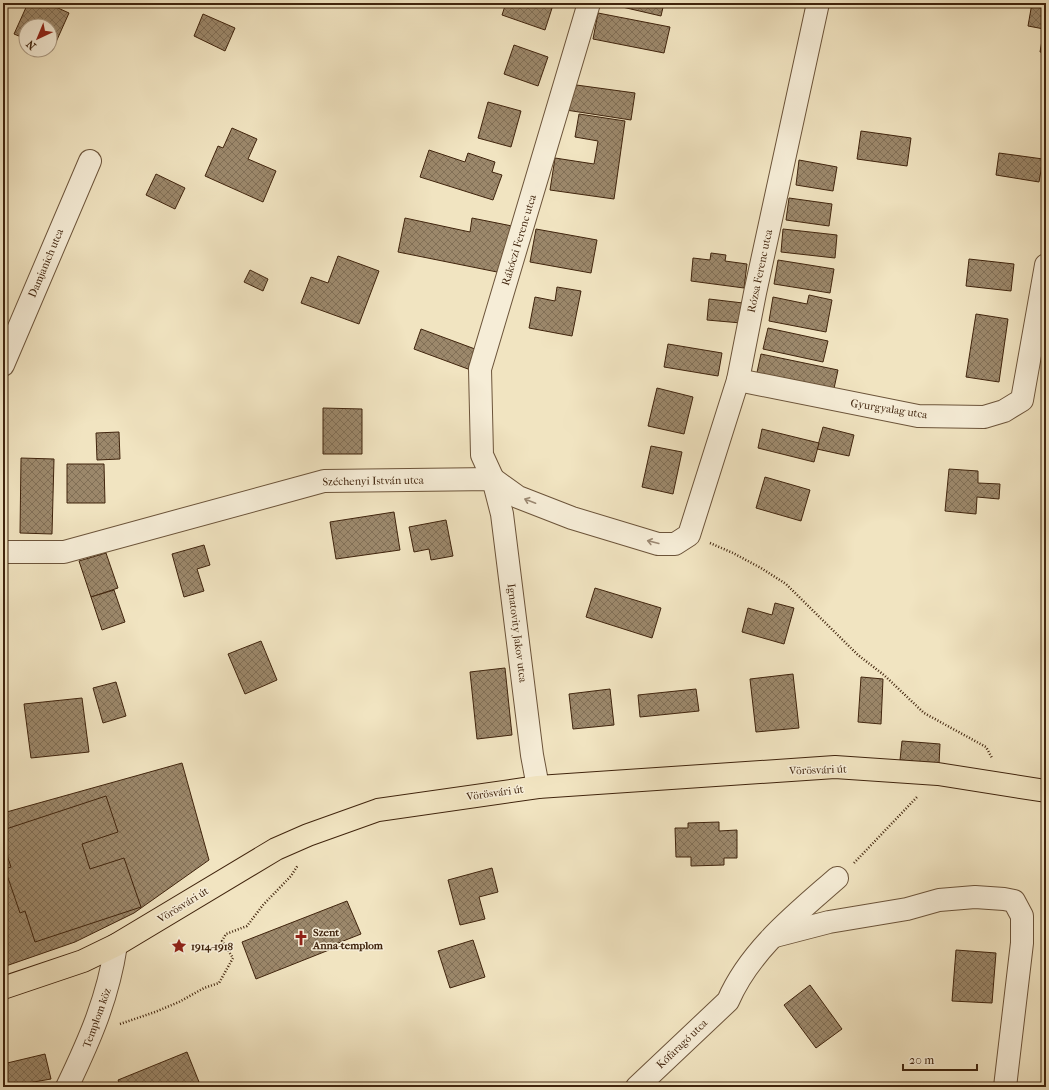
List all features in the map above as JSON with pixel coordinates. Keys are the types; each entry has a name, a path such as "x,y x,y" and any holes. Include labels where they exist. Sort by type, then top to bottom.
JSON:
{"main road":[{"name":"Vörösvári út","path":"3,988 83,961 116,945 276,849 308,835 378,810 538,787 835,767 938,774 1028,788"}],"street":[{"name":"Rákóczi Ferenc utca","path":"493,479 482,455 480,369 589,3"},
{"name":"Rózsa Ferenc utca","path":"689,535 738,380 756,285 818,3"},
{"name":"Damjanich utca","path":"3,365 90,162"},
{"name":"Gyurgyalag utca","path":"738,380 918,416 984,417 1004,411 1022,400 1046,265"},
{"path":"493,479 518,497 572,518 658,544 676,544 689,535"},
{"name":"Széchenyi István utca","path":"3,552 64,552 324,481 493,479"},
{"name":"Ignatovity Jakov utca","path":"493,479 502,514 532,755 538,787"},
{"path":"775,936 797,912 837,878"},
{"path":"775,936 829,922 907,908 939,900 975,897 1014,901 1022,916 1022,943 1005,1087"},
{"name":"Kőfaragó utca","path":"637,1087 728,1001 734,987 749,963 775,936"},
{"name":"Templom köz","path":"68,1087 93,1032 112,976 116,945"}],"path":[{"path":"689,535 733,552 762,568 786,584 808,604 858,655 884,675 924,712 986,747 1028,788"},
{"path":"837,878 891,826 938,774"},
{"path":"93,1032 155,1012 179,1002 204,988 219,983 233,958 222,941 224,937 231,931 247,926 263,905 291,876 301,860 308,835"}],"building":[{"path":"28,3 47,3 69,13 58,38 58,18 21,18"},
{"path":"506,3 546,3 553,5 545,30 502,15"},
{"path":"605,3 664,3 661,16"},
{"path":"1032,3 1046,6 1046,53 1040,52 1044,29 1028,26"},
{"path":"598,13 670,27 664,53 593,39"},
{"path":"203,14 235,28 225,51 194,36"},
{"path":"18,25 18,36 14,34"},
{"path":"514,45 548,57 538,86 504,74"},
{"path":"569,84 635,93 631,120 566,110"},
{"path":"488,102 521,111 511,147 478,138"},
{"path":"579,114 625,121 614,199 550,190 555,158 594,164 598,141 575,137"},
{"path":"232,128 257,139 248,159 276,171 263,202 205,176 218,146 223,148"},
{"path":"861,131 911,138 907,166 857,159"},
{"path":"429,150 465,162 468,153 495,162 492,172 502,175 493,200 420,177"},
{"path":"999,153 1043,159 1039,182 996,175"},
{"path":"799,160 837,167 833,191 796,185"},
{"path":"156,174 185,188 175,209 146,195"},
{"path":"789,198 832,204 829,226 786,220"},
{"path":"405,218 470,232 472,218 512,226 502,273 398,252"},
{"path":"536,229 597,240 591,273 530,262"},
{"path":"783,229 837,235 835,258 781,252"},
{"path":"711,253 726,255 725,261 747,264 744,288 691,281 693,258 710,260"},
{"path":"338,256 379,271 359,324 301,303 311,277 328,283"},
{"path":"969,259 1014,264 1011,291 966,286"},
{"path":"778,260 834,269 830,293 774,284"},
{"path":"250,270 268,279 263,291 244,282"},
{"path":"557,287 581,291 572,336 529,328 535,297 555,301"},
{"path":"809,295 832,300 826,332 769,321 773,297 807,304"},
{"path":"709,299 743,303 741,323 707,320"},
{"path":"976,314 1008,319 999,382 966,377"},
{"path":"768,328 828,341 823,362 763,349"},
{"path":"421,329 475,349 468,369 414,349"},
{"path":"668,344 722,353 718,376 664,367"},
{"path":"761,354 838,370 833,393 756,377"},
{"path":"657,388 693,397 684,434 648,426"},
{"path":"323,408 362,409 362,454 323,454"},
{"path":"823,427 854,435 849,456 817,449"},
{"path":"762,429 819,443 814,462 758,448"},
{"path":"119,432 120,459 97,460 96,433"},
{"path":"651,446 682,452 673,494 642,487"},
{"path":"21,458 54,459 52,534 20,533"},
{"path":"67,464 104,464 105,503 67,503"},
{"path":"949,469 978,471 978,483 1000,484 999,499 977,497 976,514 945,511"},
{"path":"765,477 810,490 801,521 756,508"},
{"path":"394,512 400,550 336,559 330,522"},
{"path":"446,520 453,556 431,560 429,549 414,552 409,527"},
{"path":"204,545 210,565 197,569 204,591 184,597 172,554"},
{"path":"106,553 118,588 91,597 79,561"},
{"path":"595,588 661,608 652,638 586,617"},
{"path":"114,590 125,622 102,630 91,597"},
{"path":"775,603 794,608 784,644 742,632 748,608 772,615"},
{"path":"261,641 277,680 245,694 228,654"},
{"path":"505,668 512,735 477,739 470,672"},
{"path":"793,674 799,728 756,732 750,679"},
{"path":"861,677 883,679 881,724 858,722"},
{"path":"116,682 126,716 103,723 93,688"},
{"path":"610,689 614,725 573,729 569,694"},
{"path":"696,689 699,711 640,717 638,695"},
{"path":"82,698 89,752 31,758 24,704"},
{"path":"902,741 940,744 939,764 900,760"},
{"path":"182,763 209,860 134,913 75,942 3,967 3,813"},
{"path":"106,796 118,832 82,844 90,869 124,858 141,907 35,942 25,911 20,913 5,869 11,867 3,843 3,830"},
{"path":"719,822 719,831 737,830 737,858 724,858 724,865 691,866 691,857 676,857 675,828 688,828 688,823"},
{"path":"492,868 498,892 479,897 485,919 460,925 448,880"},
{"name":"Szent Anna-templom","path":"347,901 361,934 328,947 329,950 256,979 242,942"},
{"path":"473,940 485,977 450,988 438,951"},
{"path":"3,943 7,957 3,958"},
{"path":"956,950 996,953 992,1003 952,1001"},
{"path":"810,985 842,1029 816,1048 784,1005"},
{"path":"187,1052 201,1087 121,1087 118,1080"},
{"path":"45,1054 51,1079 5,1087 3,1064"},
{"path":"687,1083 691,1087 683,1087"}],"place":[{"name":"Szent Anna-templom","path":"301,938"},
{"name":"1914-1918","path":"179,946"}]}
